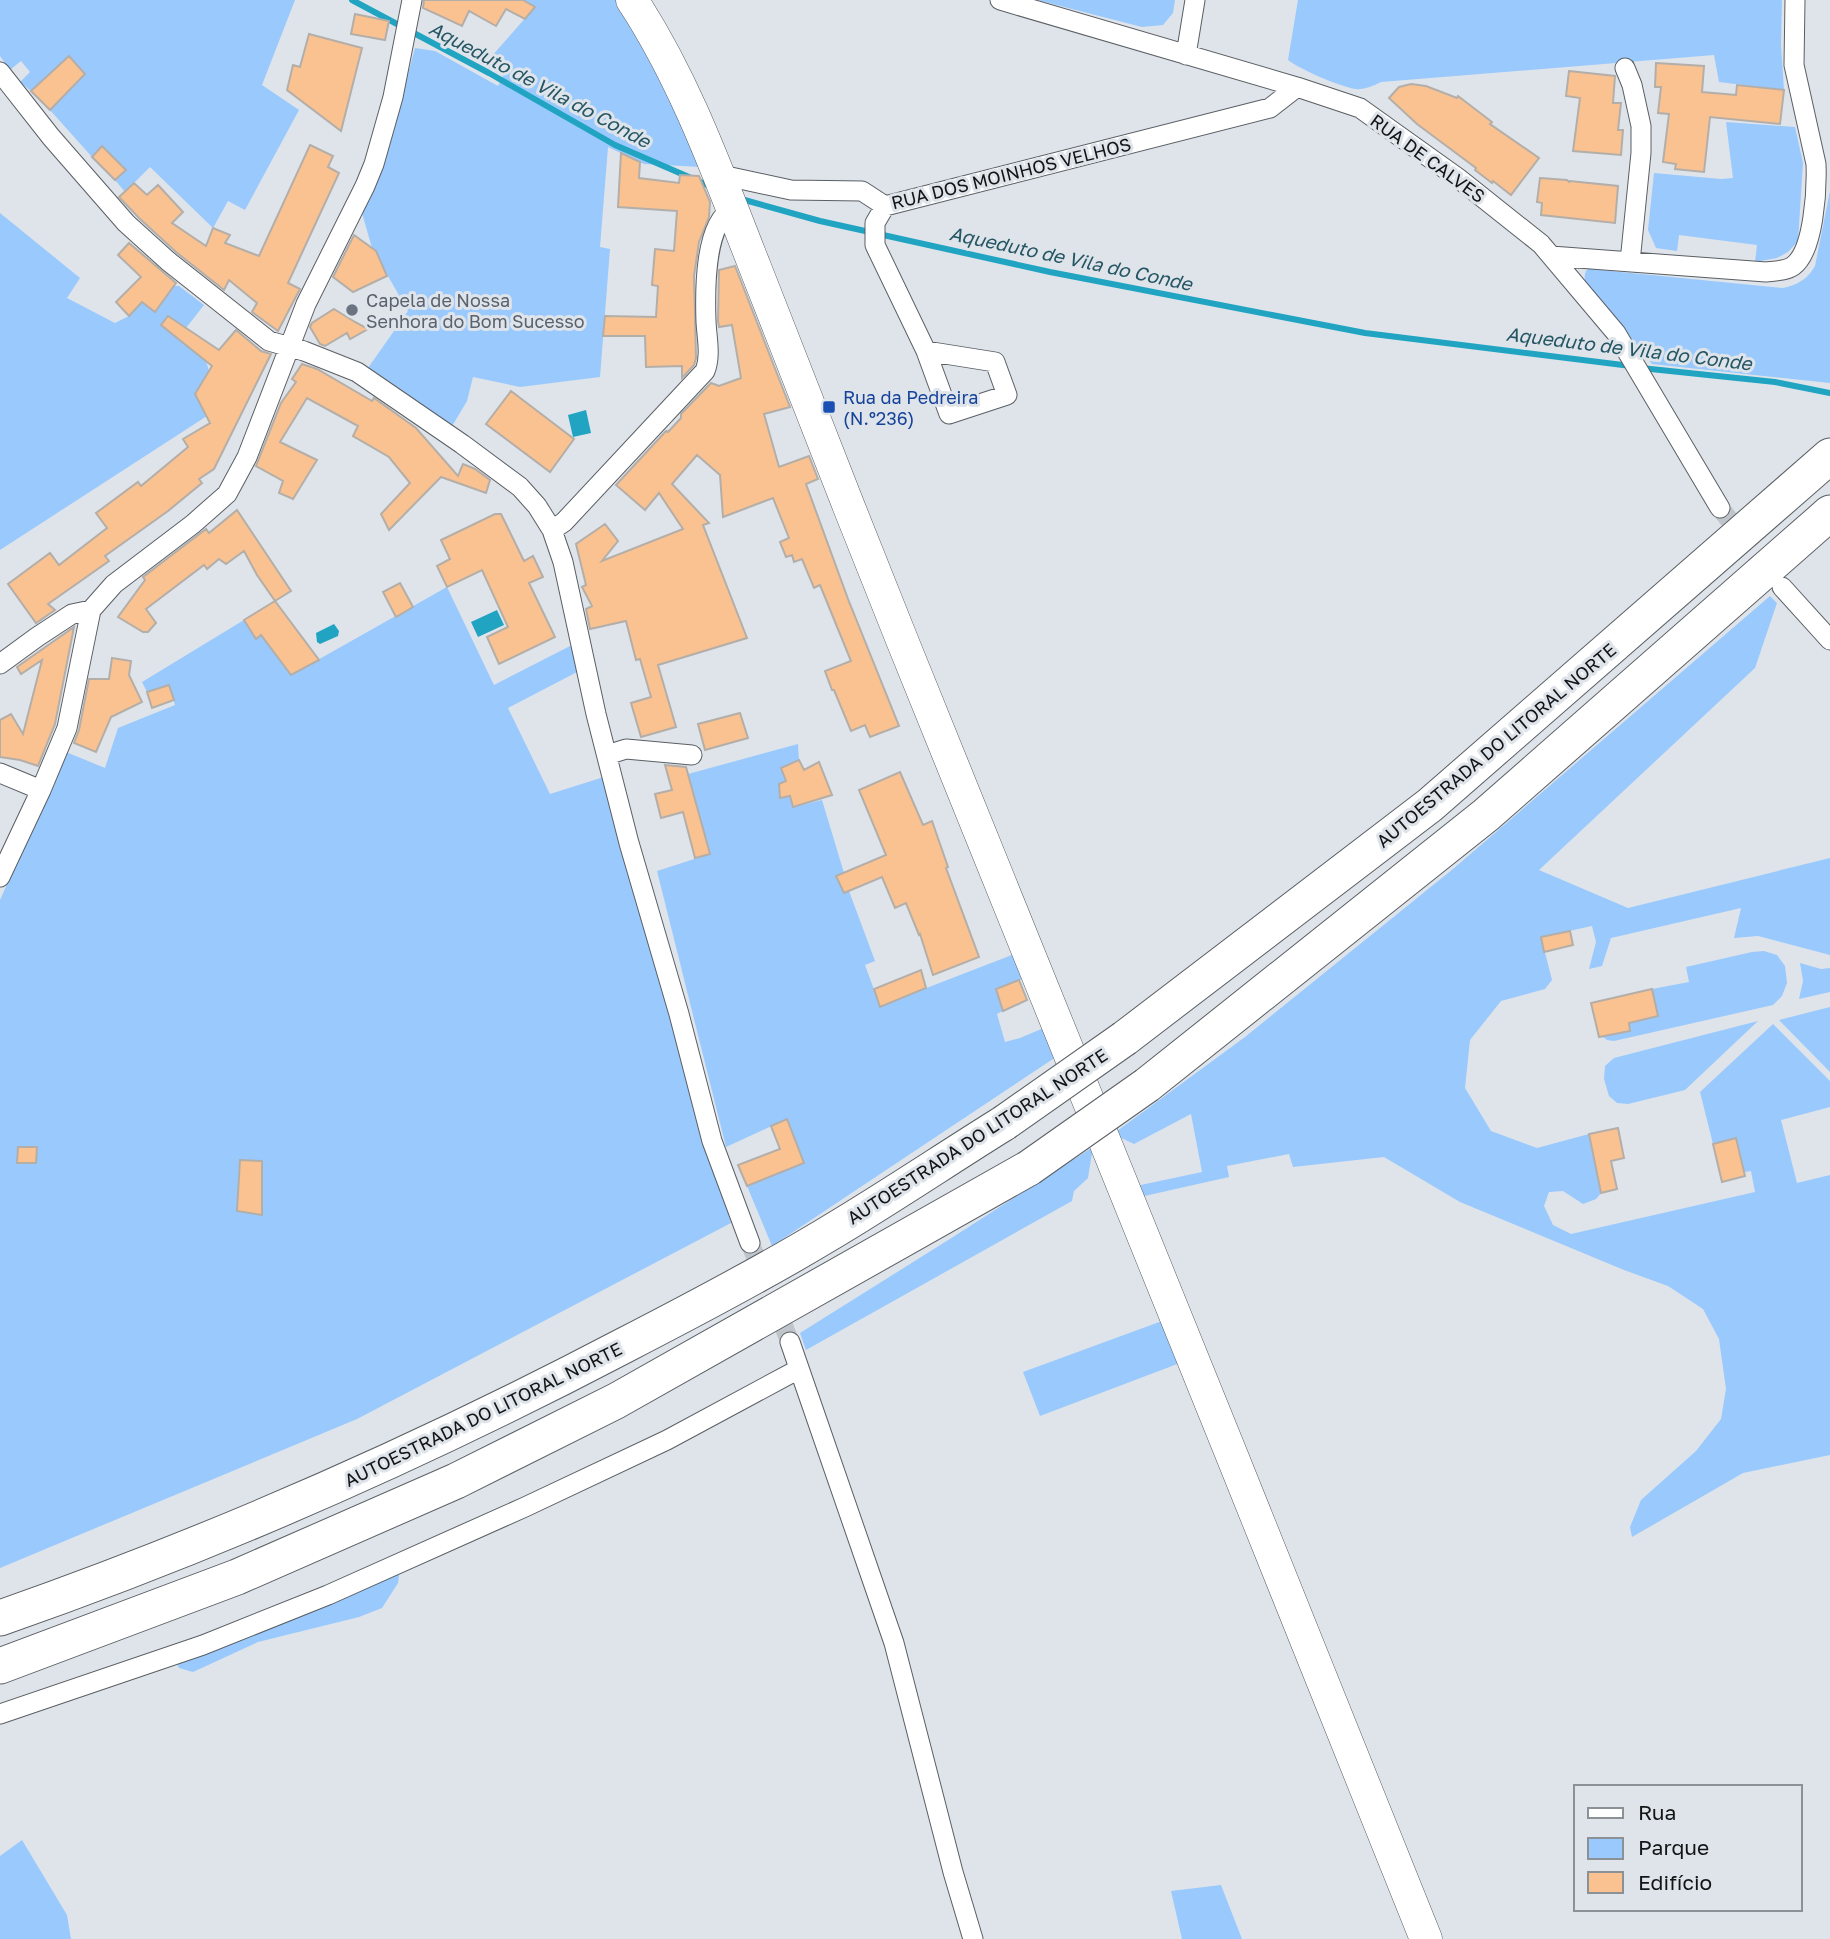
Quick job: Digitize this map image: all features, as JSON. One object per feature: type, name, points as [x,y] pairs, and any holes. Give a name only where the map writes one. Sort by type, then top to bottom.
[{"type":"highway","name":"AUTOESTRADA DO LITORAL NORTE","points":[[0,1618],[213,1539],[383,1465],[553,1383],[822,1238],[1004,1123],[1125,1038],[1430,805],[1830,456]]},
{"type":"highway","points":[[0,1666],[237,1577],[456,1480],[616,1401],[1030,1168],[1147,1085],[1486,815],[1830,513]]},
{"type":"main road","points":[[632,0],[680,83],[718,174],[897,627],[1426,1939]]},
{"type":"street","points":[[0,877],[67,728],[91,610],[114,584],[193,524],[227,494],[247,457],[306,304],[374,164],[393,97],[410,22],[412,0]]},
{"type":"street","name":"RUA DE CALVES","points":[[1000,0],[1360,108],[1458,178],[1541,244],[1616,333],[1720,508]]},
{"type":"street","points":[[1186,55],[1195,0]]},
{"type":"street","points":[[1551,256],[1766,272],[1792,267],[1809,239],[1816,176],[1816,164],[1794,65],[1795,0]]},
{"type":"street","points":[[1625,68],[1632,85],[1641,126],[1641,153],[1630,262]]},
{"type":"street","points":[[0,72],[51,137],[126,223],[168,261],[269,341],[290,346],[357,372],[520,487],[537,506],[552,530],[563,562],[596,714],[712,1141],[750,1243]]},
{"type":"street","name":"RUA DOS MOINHOS VELHOS","points":[[718,174],[791,190],[862,191],[885,206],[1270,108],[1297,87]]},
{"type":"street","points":[[885,206],[875,223],[875,246],[926,351]]},
{"type":"street","points":[[552,530],[570,515],[705,372],[709,360],[706,300],[710,251],[718,222],[732,209]]},
{"type":"street","points":[[1782,587],[1830,640]]},
{"type":"street","points":[[0,664],[72,614],[91,610]]},
{"type":"street","points":[[607,755],[626,749],[692,755]]},
{"type":"street","points":[[0,773],[41,790]]},
{"type":"street","points":[[790,1342],[894,1643],[973,1939]]},
{"type":"street","points":[[0,1714],[203,1645],[328,1595],[513,1513],[643,1451],[799,1369]]},
{"type":"green space","points":[[0,0],[295,0],[262,85],[299,110],[245,210],[228,201],[213,228],[150,167],[125,192],[115,180],[125,170],[102,147],[92,157],[50,110],[85,74],[69,56],[31,91],[20,82],[30,72],[21,61],[10,70],[0,56]]},
{"type":"green space","points":[[523,0],[617,0],[646,47],[701,167],[644,164],[608,147],[600,247],[610,249],[600,377],[520,387],[473,377],[467,401],[451,428],[368,368],[408,311],[372,248],[362,213],[386,156],[415,48],[435,51],[498,86],[503,76],[484,65],[535,7]]},
{"type":"green space","points":[[1037,0],[1175,0],[1173,13],[1163,25],[1142,27]]},
{"type":"green space","points":[[1298,0],[1782,0],[1784,90],[1719,82],[1714,55],[1381,82],[1355,89],[1320,77],[1288,60]]},
{"type":"green space","points":[[1726,122],[1795,127],[1803,163],[1798,241],[1788,252],[1777,258],[1755,262],[1757,245],[1679,235],[1677,251],[1656,248],[1648,230],[1654,173],[1733,178]]},
{"type":"green space","points":[[1830,191],[1830,383],[1652,364],[1585,281],[1588,269],[1600,263],[1600,270],[1783,288],[1793,285],[1802,281],[1815,266]]},
{"type":"green space","points":[[0,213],[80,278],[67,298],[115,323],[129,316],[142,302],[156,312],[174,286],[179,286],[204,305],[186,328],[178,323],[206,361],[209,371],[207,416],[0,550]]},
{"type":"green space","points":[[447,587],[494,685],[572,645],[579,671],[508,708],[550,794],[607,776],[731,1223],[357,1419],[0,1568],[0,900],[66,752],[105,768],[118,728],[175,705],[169,685],[147,692],[142,682],[244,620],[256,638],[261,635],[291,675]],"holes":[[[18,1147],[37,1147],[36,1163],[18,1163]],[[241,1160],[262,1162],[262,1215],[237,1211]]]},
{"type":"green space","points":[[1770,596],[1777,603],[1755,668],[1539,870],[1628,908],[1830,858],[1830,955],[1758,936],[1734,938],[1741,908],[1611,938],[1602,966],[1589,969],[1596,942],[1592,926],[1541,937],[1552,980],[1545,989],[1501,1001],[1470,1040],[1465,1088],[1491,1131],[1537,1148],[1589,1134],[1601,1193],[1596,1199],[1583,1204],[1563,1191],[1549,1192],[1544,1206],[1553,1225],[1571,1234],[1755,1192],[1751,1171],[1744,1172],[1736,1139],[1713,1144],[1700,1092],[1773,1024],[1830,1081],[1830,1107],[1781,1120],[1797,1183],[1830,1175],[1830,1455],[1743,1473],[1632,1537],[1630,1527],[1641,1500],[1696,1451],[1721,1419],[1726,1389],[1719,1339],[1703,1309],[1668,1286],[1460,1202],[1384,1157],[1293,1167],[1289,1154],[1227,1166],[1229,1177],[1140,1197],[1136,1186],[1202,1172],[1191,1114],[1134,1144],[1113,1134],[1245,1037],[1453,869]]},
{"type":"green space","points":[[798,744],[799,761],[781,768],[786,781],[779,784],[780,798],[790,796],[794,807],[822,800],[844,873],[837,876],[844,893],[849,891],[875,961],[865,965],[880,1006],[1017,953],[1025,978],[996,990],[1003,1011],[997,1014],[1005,1042],[1046,1027],[1056,1057],[772,1246],[747,1186],[804,1163],[787,1119],[726,1147],[657,871],[710,854],[688,774]]},
{"type":"green space","points":[[1764,951],[1777,955],[1785,966],[1787,983],[1782,996],[1773,1005],[1614,1041],[1603,1037],[1630,1031],[1629,1023],[1657,1016],[1652,989],[1689,982],[1686,967]]},
{"type":"green space","points":[[1800,963],[1821,969],[1830,968],[1830,992],[1799,999],[1803,981]]},
{"type":"green space","points":[[1830,1007],[1830,1072],[1779,1020]]},
{"type":"green space","points":[[1758,1021],[1685,1090],[1628,1104],[1617,1103],[1609,1096],[1604,1079],[1605,1066],[1614,1058]]},
{"type":"green space","points":[[1093,1147],[1088,1178],[1074,1191],[1072,1201],[806,1350],[800,1333]]},
{"type":"green space","points":[[1162,1321],[1180,1363],[1040,1416],[1023,1372]]},
{"type":"green space","points":[[400,1568],[398,1583],[382,1608],[359,1617],[258,1642],[193,1672],[179,1668],[175,1660]]},
{"type":"green space","points":[[22,1840],[67,1915],[71,1939],[0,1939],[0,1856]]},
{"type":"green space","points":[[1221,1885],[1242,1939],[1182,1939],[1171,1891]]},
{"type":"shaded area","points":[[586,410],[591,433],[573,437],[568,415]]},
{"type":"shaded area","points":[[497,610],[504,625],[478,637],[471,622]]},
{"type":"shaded area","points":[[334,624],[339,631],[338,636],[320,644],[317,642],[316,633]]},
{"type":"building","points":[[424,0],[523,0],[535,7],[525,19],[506,9],[496,26],[469,11],[462,26],[423,8]]},
{"type":"building","points":[[355,14],[389,21],[385,40],[351,34]]},
{"type":"building","points":[[309,34],[362,48],[341,131],[287,90],[293,65],[300,67]]},
{"type":"building","points":[[69,56],[85,74],[50,110],[31,91]]},
{"type":"building","points":[[1656,63],[1704,66],[1702,92],[1736,95],[1737,85],[1784,90],[1780,124],[1710,117],[1704,172],[1675,169],[1676,164],[1663,162],[1669,114],[1658,113],[1661,87],[1655,87]]},
{"type":"building","points":[[1569,71],[1615,76],[1613,103],[1621,103],[1618,130],[1623,130],[1621,155],[1573,151],[1580,98],[1566,96]]},
{"type":"building","points":[[1411,84],[1426,86],[1457,98],[1458,96],[1492,122],[1490,124],[1539,158],[1511,195],[1417,124],[1389,98],[1399,87]]},
{"type":"building","points":[[310,145],[333,156],[328,167],[339,173],[288,283],[300,289],[278,331],[252,312],[257,303],[229,280],[224,290],[176,252],[119,197],[134,183],[147,195],[158,185],[183,212],[172,223],[206,246],[213,228],[230,235],[225,243],[259,256]]},
{"type":"building","points":[[102,146],[126,170],[115,180],[92,157]]},
{"type":"building","points":[[621,153],[640,162],[639,178],[679,183],[680,175],[699,176],[710,202],[709,217],[699,242],[694,276],[696,358],[694,365],[682,378],[682,366],[646,367],[645,336],[603,336],[605,316],[656,317],[658,286],[652,285],[655,249],[674,251],[677,211],[618,207]]},
{"type":"building","points":[[1540,178],[1618,186],[1615,223],[1541,215],[1542,203],[1537,202]]},
{"type":"building","points":[[354,235],[376,251],[387,276],[353,292],[333,277]]},
{"type":"building","points":[[129,243],[176,283],[155,312],[142,302],[129,316],[116,302],[141,277],[118,255]]},
{"type":"building","points":[[735,266],[790,407],[764,414],[779,467],[809,456],[818,479],[806,484],[899,726],[870,737],[865,725],[851,731],[832,690],[825,671],[851,661],[820,585],[814,588],[802,559],[794,562],[792,555],[786,557],[780,542],[789,538],[773,498],[723,517],[720,475],[697,455],[672,484],[709,523],[703,525],[747,638],[658,665],[676,727],[641,737],[631,703],[651,697],[640,659],[636,660],[626,621],[590,629],[586,609],[592,606],[582,587],[586,585],[576,544],[605,524],[618,541],[602,561],[683,529],[659,493],[645,510],[616,485],[711,383],[719,386],[741,378],[732,325],[719,327],[718,321],[719,270]]},
{"type":"building","name":"Capela de Nossa Senhora do Bom Sucesso","points":[[334,309],[368,329],[350,339],[347,333],[325,346],[320,344],[310,327]]},
{"type":"building","points":[[168,316],[219,350],[236,330],[261,351],[271,354],[214,469],[199,479],[202,483],[105,556],[109,561],[48,604],[55,610],[36,623],[8,584],[50,553],[59,565],[107,528],[96,513],[138,482],[141,486],[188,447],[183,439],[210,423],[195,394],[212,366],[161,325]]},
{"type":"building","points":[[302,364],[317,369],[372,401],[374,398],[416,428],[458,476],[463,464],[490,480],[486,493],[441,477],[389,530],[381,514],[410,483],[389,457],[353,436],[358,426],[307,398],[280,442],[317,460],[293,499],[279,493],[283,481],[256,466],[281,403],[296,382],[292,379]]},
{"type":"building","points":[[511,391],[574,439],[550,472],[486,424]]},
{"type":"building","points":[[237,510],[291,591],[275,601],[244,551],[226,564],[219,559],[207,569],[204,565],[146,609],[156,623],[148,632],[143,632],[118,617],[145,580],[143,577],[206,529],[209,533]]},
{"type":"building","points":[[495,514],[501,514],[524,561],[533,556],[543,577],[529,583],[555,637],[499,664],[487,637],[508,627],[482,570],[447,587],[437,566],[450,559],[441,540]]},
{"type":"building","points":[[400,583],[413,607],[396,617],[383,592]]},
{"type":"building","points":[[275,601],[319,660],[291,675],[261,635],[256,639],[244,620]]},
{"type":"building","points":[[74,627],[55,724],[38,766],[0,757],[0,720],[11,714],[23,734],[42,660],[21,674],[17,667]]},
{"type":"building","points":[[112,658],[131,661],[129,675],[142,702],[111,717],[96,752],[74,743],[89,679],[109,679]]},
{"type":"building","points":[[169,685],[174,700],[152,708],[147,692]]},
{"type":"building","points":[[740,713],[748,738],[705,750],[698,724]]},
{"type":"building","points":[[799,760],[804,770],[819,762],[832,795],[793,807],[790,796],[780,798],[779,784],[786,781],[781,768]]},
{"type":"building","points":[[665,765],[686,767],[710,854],[695,858],[683,812],[661,818],[655,794],[672,790]]},
{"type":"building","points":[[900,772],[923,825],[932,821],[948,867],[946,868],[979,957],[933,975],[920,934],[906,903],[895,908],[882,877],[844,893],[836,876],[886,855],[859,790]]},
{"type":"building","points":[[1570,931],[1573,945],[1544,952],[1541,937]]},
{"type":"building","points":[[921,970],[926,988],[880,1007],[874,989]]},
{"type":"building","points":[[1019,980],[1027,1000],[1003,1011],[996,989]]},
{"type":"building","points":[[1652,989],[1658,1016],[1629,1023],[1630,1031],[1599,1037],[1591,1003]]},
{"type":"building","points":[[787,1119],[804,1163],[747,1186],[738,1165],[780,1149],[771,1126]]},
{"type":"building","points":[[1618,1128],[1624,1158],[1611,1161],[1617,1189],[1601,1193],[1589,1134]]},
{"type":"building","points":[[1736,1138],[1745,1176],[1722,1182],[1713,1144]]},
{"type":"building","points":[[18,1147],[37,1147],[36,1163],[17,1163]]},
{"type":"building","points":[[240,1160],[262,1161],[262,1215],[237,1211]]},
{"type":"waterway","name":"Aqueduto de Vila do Conde","points":[[352,0],[489,73],[615,145],[712,187]]},
{"type":"waterway","name":"Aqueduto de Vila do Conde","points":[[741,199],[820,221],[1050,272],[1365,333],[1631,366]]},
{"type":"waterway","name":"Aqueduto de Vila do Conde","points":[[1641,368],[1775,382],[1830,393]]},
{"type":"tunnel","points":[[1720,508],[1771,573]]},
{"type":"tunnel","points":[[750,1243],[790,1342]]},
{"type":"place","name":"Capela de Nossa Senhora do Bom Sucesso","points":[[352,310]]},
{"type":"place","name":"Rua da Pedreira (N.º236)","points":[[829,407]]}]
